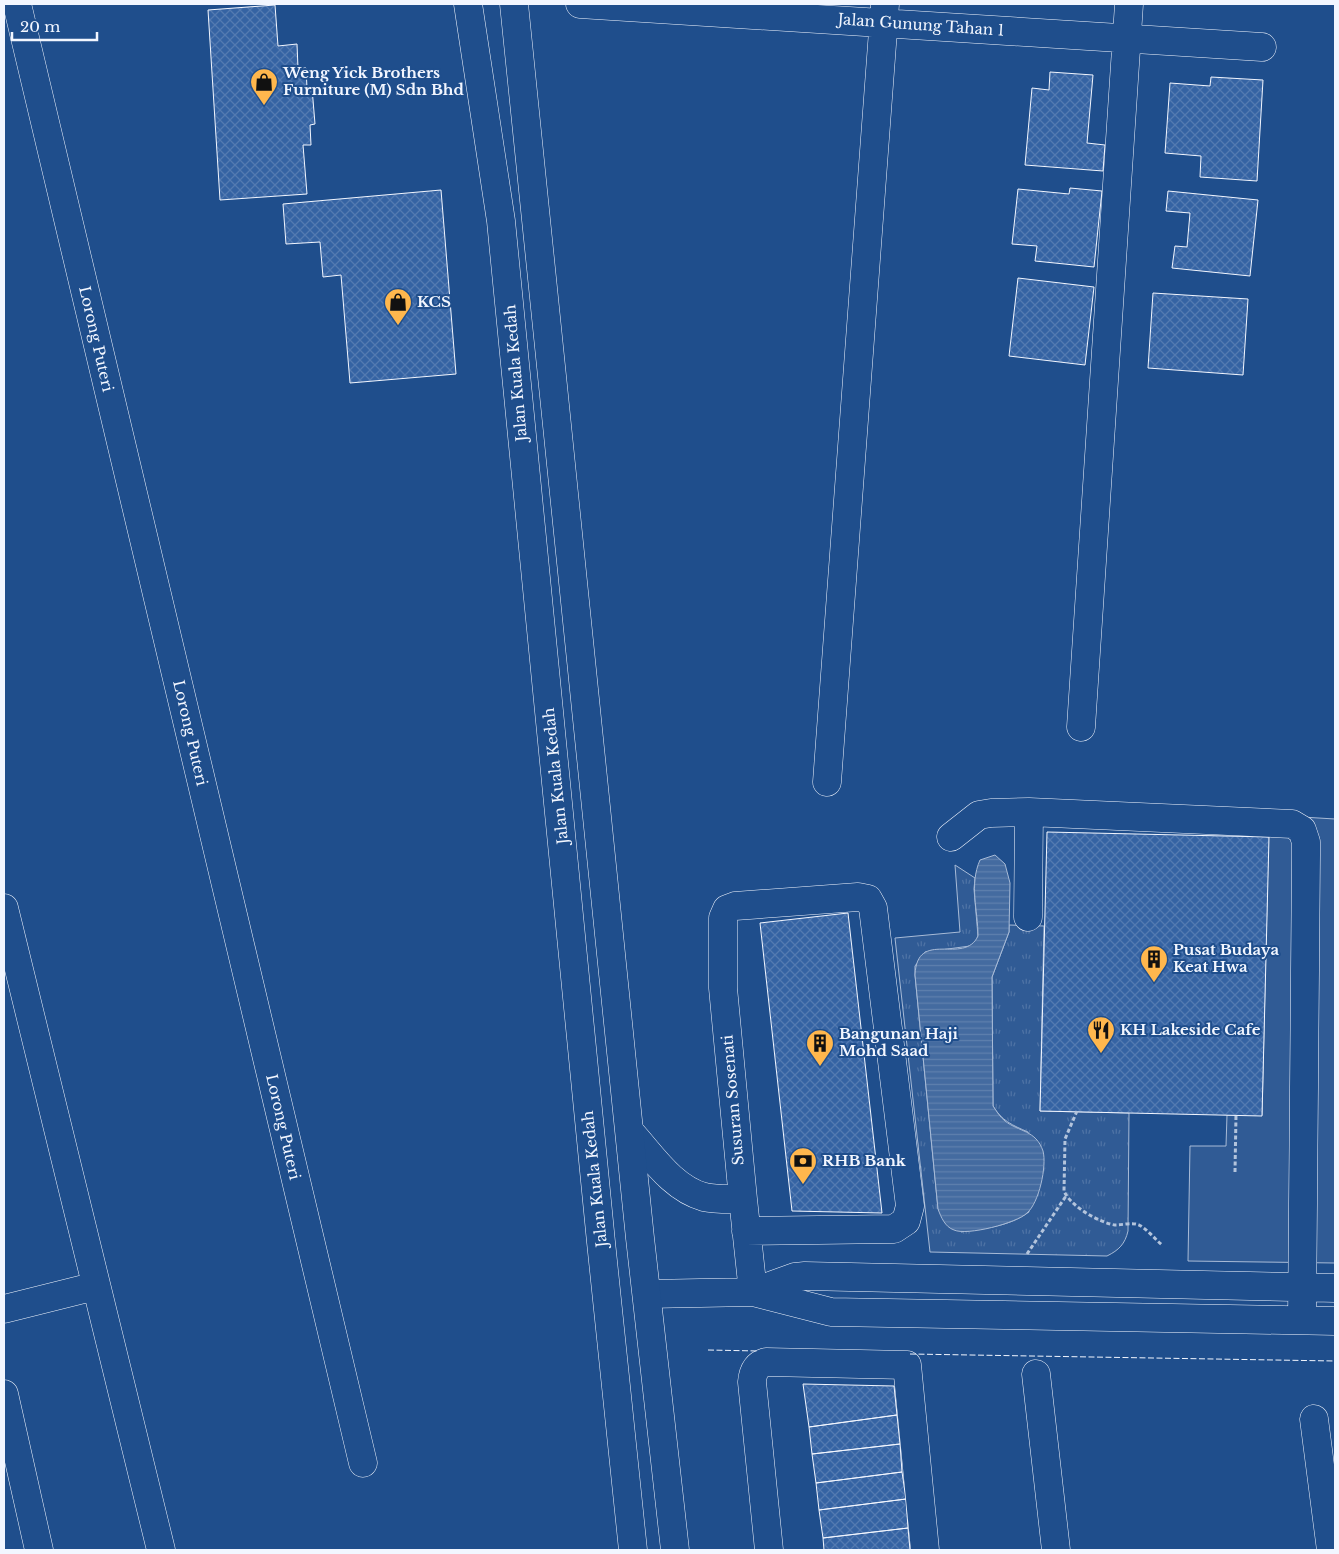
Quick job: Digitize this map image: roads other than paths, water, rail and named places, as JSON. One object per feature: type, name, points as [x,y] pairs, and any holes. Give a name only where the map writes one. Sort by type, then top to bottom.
[{"type":"street","name":"Lorong Puteri","points":[[17,4],[363,1463]]},
{"type":"street","points":[[514,4],[675,1550]]},
{"type":"street","name":"Jalan Gunung Tahan 1","points":[[580,4],[884,13],[1126,39],[1262,47]]},
{"type":"street","points":[[1081,728],[1129,4]]},
{"type":"street","name":"Jalan Kuala Kedah","points":[[467,9],[501,221],[601,1242],[634,1550]]},
{"type":"street","points":[[827,782],[884,13]]},
{"type":"street","points":[[1028,917],[1029,812]]},
{"type":"street","points":[[951,837],[979,815],[1029,812],[1292,824],[1302,830],[1306,842],[1302,1320]]},
{"type":"street","name":"Susuran Sosenati","points":[[746,1231],[894,1229],[906,1221],[910,1206],[873,908],[868,900],[858,897],[735,906],[727,909],[723,918],[723,988],[746,1231],[753,1292]]},
{"type":"street","points":[[4,908],[12,979],[96,1286],[161,1550]]},
{"type":"street","points":[[631,1133],[676,1183],[703,1196],[718,1199],[743,1199]]},
{"type":"street","points":[[753,1292],[795,1277],[805,1276],[1335,1288]]},
{"type":"street","points":[[4,1309],[96,1286]]},
{"type":"street","points":[[647,1294],[753,1292],[831,1312],[1335,1321]]},
{"type":"street","points":[[769,1550],[752,1382],[756,1368],[766,1362],[907,1365],[925,1550]]},
{"type":"street","points":[[1036,1374],[1056,1550]]},
{"type":"street","points":[[4,1394],[38,1550]]},
{"type":"street","points":[[1314,1419],[1331,1550]]},
{"type":"place","name":"Weng Yick Brothers Furniture (M) Sdn Bhd","points":[[264,106]]},
{"type":"place","name":"KCS","points":[[398,326]]},
{"type":"place","name":"Pusat Budaya Keat Hwa","points":[[1154,983]]},
{"type":"place","name":"KH Lakeside Cafe","points":[[1101,1054]]},
{"type":"place","name":"Bangunan Haji Mohd Saad","points":[[820,1067]]},
{"type":"place","name":"RHB Bank","points":[[803,1185]]}]
